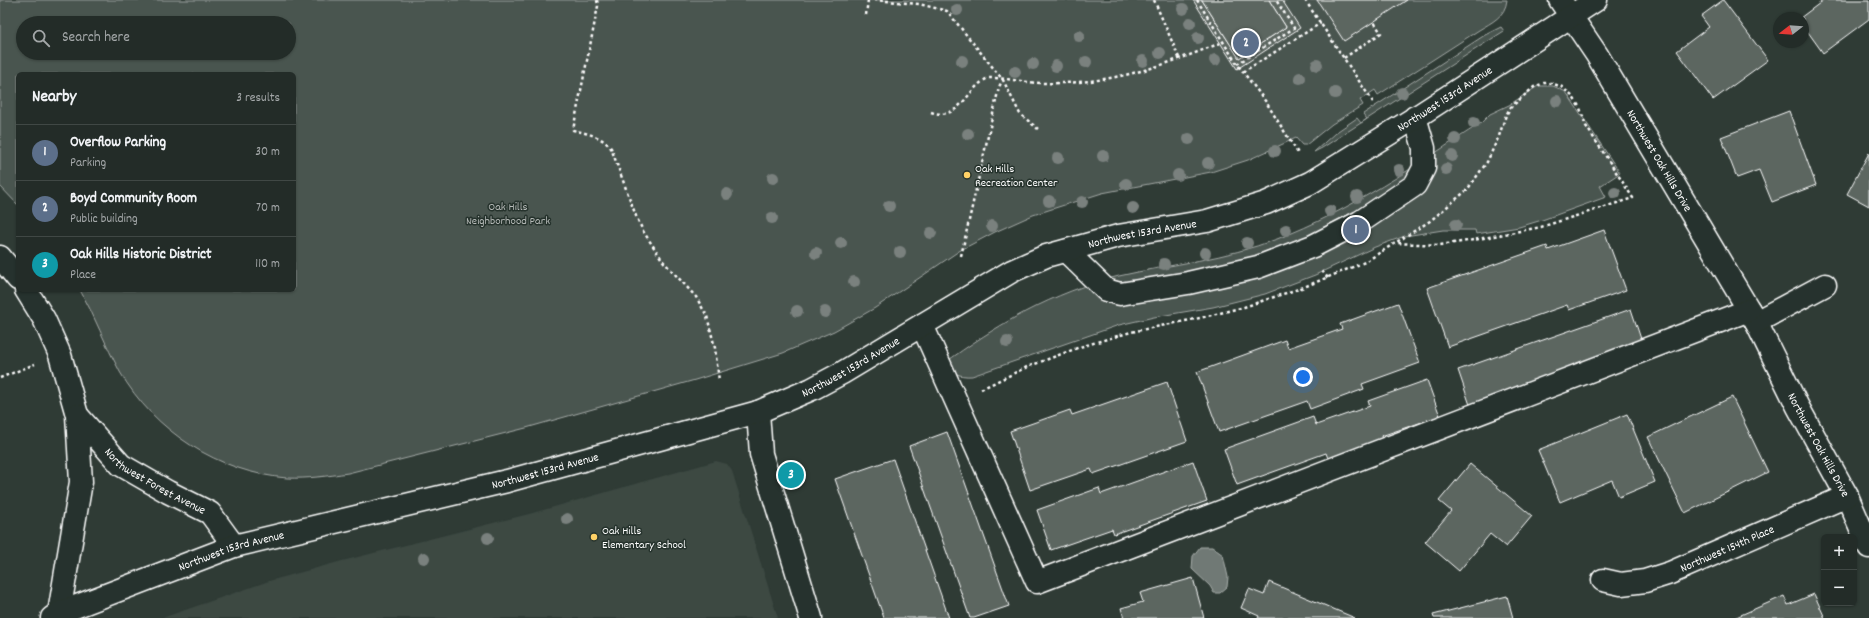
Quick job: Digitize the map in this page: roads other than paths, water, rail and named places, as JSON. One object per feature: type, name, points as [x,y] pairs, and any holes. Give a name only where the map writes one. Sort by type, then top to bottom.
[{"type":"street","name":"Northwest 153rd Avenue","points":[[55,615],[234,546],[507,481],[758,412],[830,379],[1012,271],[1046,256],[1118,236],[1207,221],[1266,203],[1310,183],[1415,117],[1565,8],[1596,0]]},
{"type":"street","name":"Northwest Oak Hills Drive","points":[[1565,8],[1597,55],[1753,316],[1798,407],[1847,496],[1869,547]]},
{"type":"street","points":[[1066,251],[1106,290],[1120,294],[1188,283],[1258,267],[1313,246],[1360,222],[1415,185],[1424,168],[1424,148],[1415,117]]},
{"type":"street","points":[[0,257],[16,277]]},
{"type":"street","points":[[922,325],[1037,582],[1753,316],[1825,285]]},
{"type":"street","name":"Northwest Forest Avenue","points":[[27,292],[44,319],[60,355],[77,415],[81,482],[55,615]]},
{"type":"street","points":[[758,412],[760,454],[811,618]]},
{"type":"street","name":"Northwest Forest Avenue","points":[[77,415],[121,465],[168,492],[210,513],[234,546]]},
{"type":"street","name":"Northwest 154th Place","points":[[1602,580],[1621,584],[1645,581],[1670,573],[1847,496]]},
{"type":"place","name":"Boyd Community Room","points":[[1246,43]]},
{"type":"place","name":"Oak Hills Recreation Center","points":[[967,175]]},
{"type":"place","name":"Overflow Parking","points":[[1356,230]]},
{"type":"place","name":"Oak Hills Historic District","points":[[791,475]]},
{"type":"place","name":"Oak Hills Elementary School","points":[[594,537]]},
{"type":"park label","name":"Oak Hills Neighborhood Park","points":[[508,213]]}]
